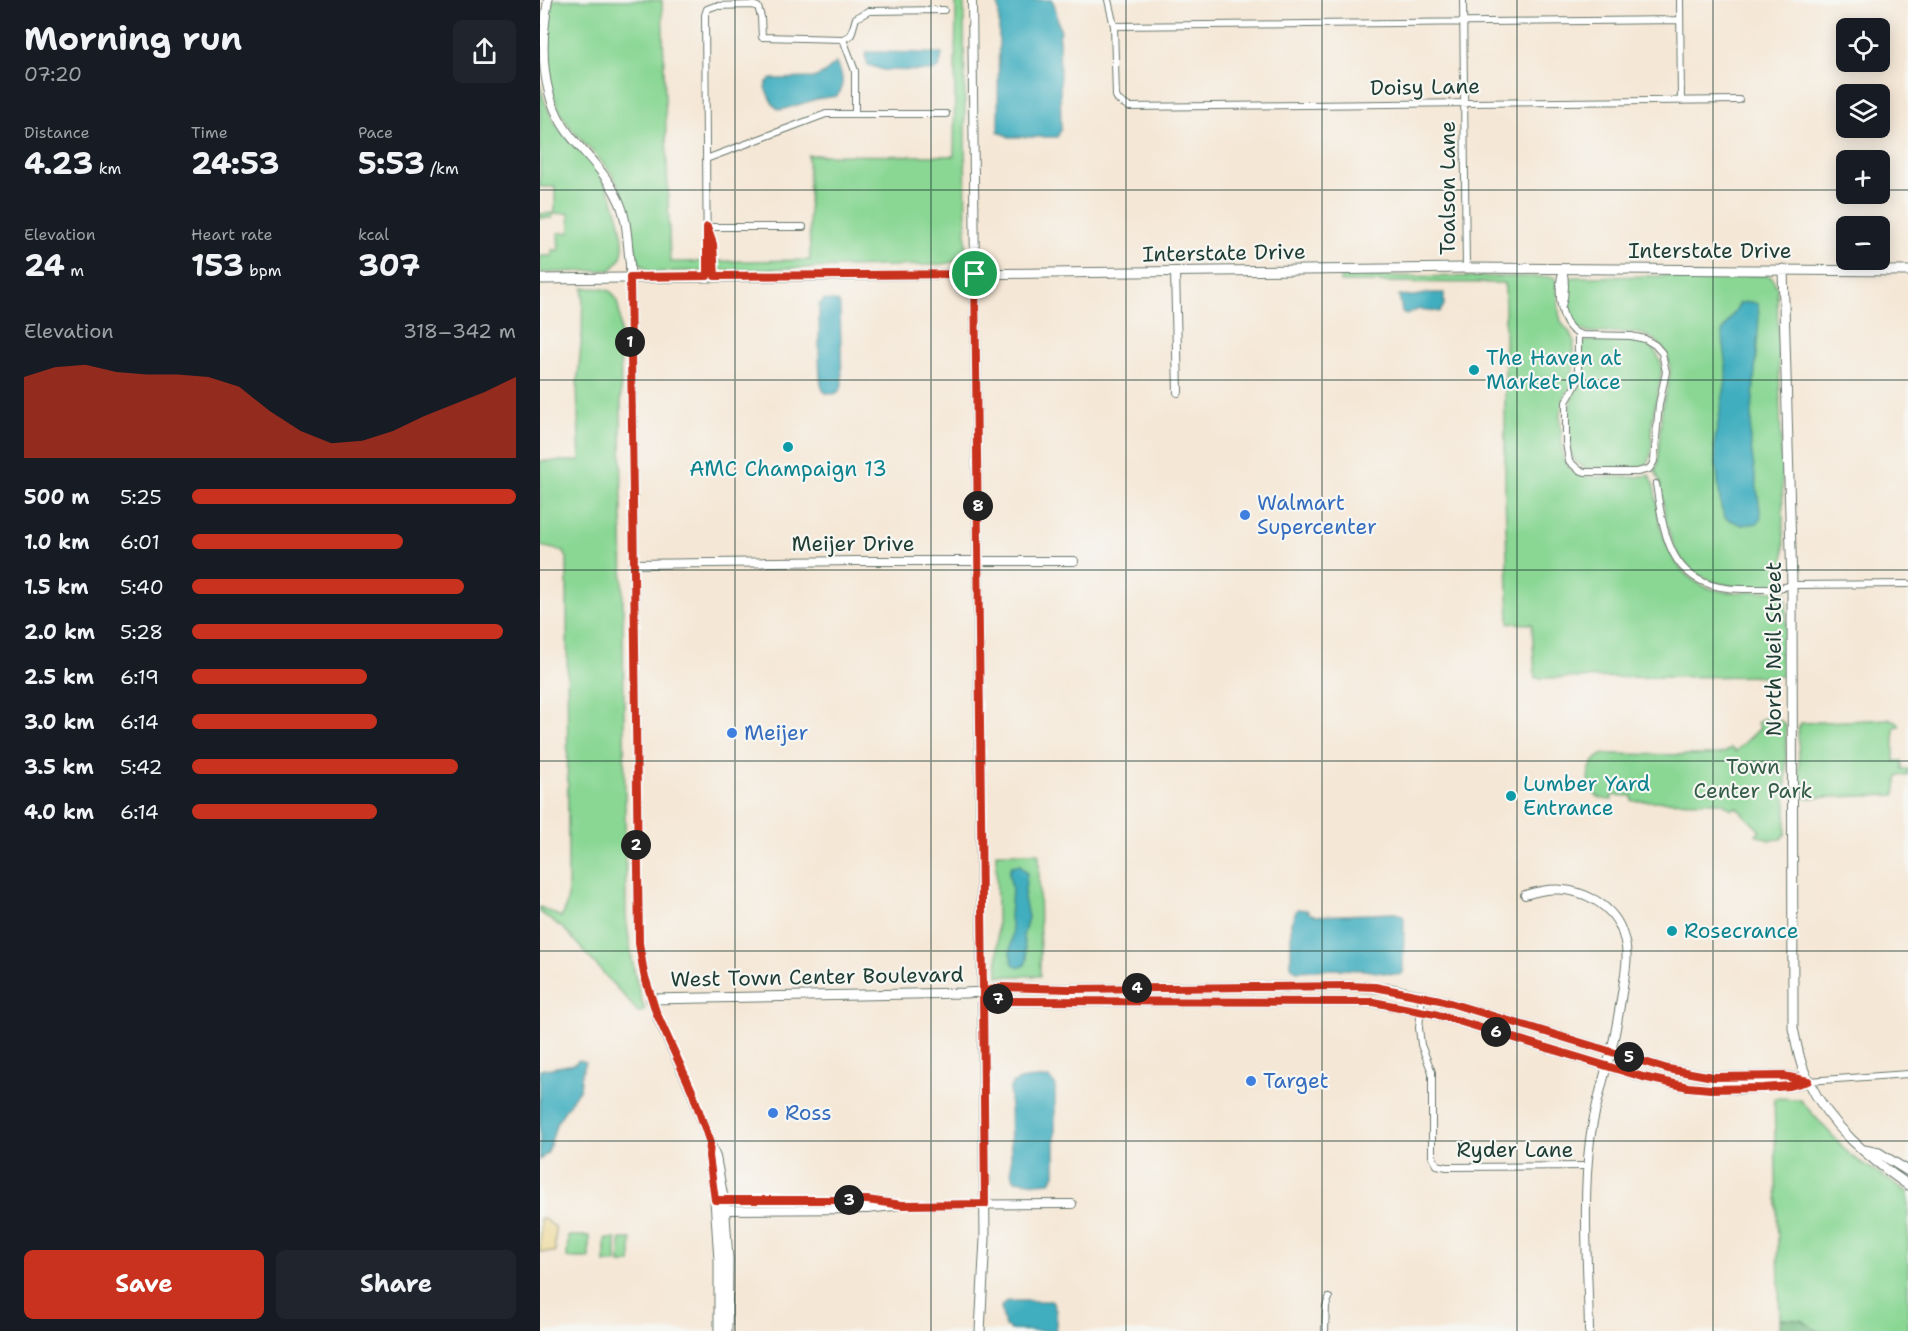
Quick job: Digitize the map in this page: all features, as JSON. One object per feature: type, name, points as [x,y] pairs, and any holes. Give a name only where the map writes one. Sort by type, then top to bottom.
[{"type":"main road","name":"Interstate Drive","points":[[540,279],[1466,268],[1908,271]]},
{"type":"main road","name":"North Neil Street","points":[[1783,269],[1792,585],[1792,1022],[1797,1049],[1808,1081],[1828,1113],[1875,1162],[1908,1185]]},
{"type":"main road","points":[[975,274],[985,1204],[980,1331]]},
{"type":"main road","name":"West Town Center Boulevard","points":[[651,999],[983,992],[1001,987],[1097,989],[1349,986],[1392,989],[1422,995],[1668,1069],[1697,1075],[1784,1076],[1808,1081]]},
{"type":"main road","name":"West Town Center Boulevard","points":[[983,992],[1001,1001],[1348,1000],[1389,1004],[1422,1011],[1666,1083],[1710,1089],[1790,1086],[1808,1081]]},
{"type":"main road","name":"North Neil Street","points":[[1864,1150],[1879,1153],[1908,1171]]},
{"type":"main road","points":[[719,1331],[720,1205]]},
{"type":"main road","points":[[720,1205],[728,1260],[727,1331]]},
{"type":"street","points":[[548,0],[540,37],[540,57],[545,91],[559,122],[601,170],[619,199],[627,228],[630,277],[637,922],[642,962],[651,999],[692,1091],[710,1143],[709,1156],[720,1205]]},
{"type":"street","points":[[972,0],[975,274]]},
{"type":"street","points":[[1108,0],[1114,26],[1680,20]]},
{"type":"street","name":"Toalson Lane","points":[[1463,0],[1466,268]]},
{"type":"street","points":[[1680,0],[1681,101]]},
{"type":"street","points":[[711,276],[707,227],[705,15],[707,9],[715,6],[753,5],[758,7],[762,37],[843,39],[851,35],[856,18],[869,11],[944,10]]},
{"type":"street","name":"Doisy Lane","points":[[1114,26],[1116,96],[1123,104],[1136,107],[1739,100]]},
{"type":"street","points":[[843,39],[855,71],[855,114]]},
{"type":"street","points":[[706,159],[820,116],[946,114]]},
{"type":"street","points":[[707,227],[802,227]]},
{"type":"street","points":[[1563,269],[1565,296],[1562,307],[1567,323],[1578,334],[1640,337],[1655,345],[1662,353],[1666,372],[1656,430],[1654,461],[1649,469],[1638,472],[1585,472],[1569,461],[1565,407],[1578,377],[1578,334]]},
{"type":"street","points":[[1175,271],[1178,392]]},
{"type":"street","points":[[1656,484],[1667,543],[1688,574],[1711,585],[1725,589],[1779,588],[1792,585],[1908,584]]},
{"type":"street","name":"Meijer Drive","points":[[633,564],[1074,561]]},
{"type":"street","points":[[1525,895],[1544,890],[1562,889],[1581,893],[1600,903],[1609,911],[1620,927],[1626,946],[1611,1051],[1593,1124],[1588,1166],[1589,1331]]},
{"type":"street","name":"Ryder Lane","points":[[1422,995],[1419,1028],[1421,1045],[1432,1072],[1432,1156],[1437,1165],[1447,1167],[1588,1166]]},
{"type":"street","name":"West Town Center Boulevard","points":[[1808,1081],[1908,1074]]},
{"type":"street","points":[[720,1205],[784,1200],[867,1200],[902,1205]]},
{"type":"street","points":[[784,1200],[784,1210]]},
{"type":"street","points":[[720,1205],[784,1210],[867,1209],[902,1205],[1072,1204]]},
{"type":"street","points":[[1325,1331],[1326,1305],[1329,1298]]},
{"type":"green space","points":[[553,0],[662,0],[670,262],[810,260],[808,155],[954,156],[956,0],[964,0],[966,249],[963,254],[950,263],[934,265],[651,272],[638,259],[629,214],[620,188],[603,164],[570,127],[555,99],[550,83],[546,49],[549,15]]},
{"type":"green space","points":[[540,83],[555,122],[597,171],[615,205],[623,250],[618,262],[610,270],[540,273],[540,256],[552,256],[552,250],[559,250],[558,233],[570,232],[569,213],[553,214],[552,218],[540,218],[540,214],[555,213],[555,187],[540,187]]},
{"type":"green space","points":[[1766,275],[1772,277],[1777,288],[1785,584],[1765,587],[1737,586],[1708,580],[1697,574],[1679,555],[1667,525],[1660,483],[1655,471],[1658,463],[1662,408],[1670,376],[1668,358],[1658,343],[1645,335],[1598,333],[1574,326],[1567,313],[1567,288],[1573,277]]},
{"type":"green space","points":[[1340,277],[1554,277],[1561,321],[1574,341],[1573,381],[1563,400],[1560,414],[1563,459],[1571,470],[1586,477],[1649,475],[1654,485],[1659,519],[1667,546],[1681,569],[1701,585],[1729,592],[1784,591],[1786,593],[1787,676],[1535,678],[1532,624],[1509,623],[1505,493],[1505,283],[1340,282]]},
{"type":"green space","points":[[583,288],[600,288],[614,295],[620,317],[626,916],[635,975],[645,1010],[639,1013],[565,930],[540,912],[540,907],[561,917],[568,897],[567,558],[563,551],[540,546],[540,461],[580,461],[577,387]]},
{"type":"green space","points":[[1591,340],[1634,340],[1651,348],[1659,358],[1662,369],[1652,423],[1652,447],[1650,459],[1644,467],[1587,469],[1573,459],[1570,448],[1569,413],[1572,398],[1581,382],[1582,343]]},
{"type":"green space","name":"Town Center Park","points":[[1767,718],[1780,720],[1786,726],[1786,833],[1781,839],[1769,840],[1756,835],[1760,831],[1736,807],[1731,809],[1723,803],[1634,801],[1632,796],[1612,795],[1612,800],[1603,799],[1596,795],[1588,782],[1591,766],[1604,754],[1710,755],[1724,753],[1731,748],[1735,752],[1760,728],[1757,723]]},
{"type":"green space","points":[[1890,719],[1898,722],[1900,726],[1894,727],[1894,761],[1902,761],[1902,769],[1908,769],[1908,776],[1898,775],[1895,795],[1800,798],[1798,729],[1801,723]]},
{"type":"green space","points":[[996,853],[1039,853],[1040,976],[998,976]]},
{"type":"green space","points":[[1774,1098],[1799,1099],[1851,1156],[1908,1192],[1908,1331],[1817,1331],[1802,1320],[1780,1319]]},
{"type":"green space","points":[[568,1236],[589,1236],[589,1258],[567,1258]]},
{"type":"green space","points":[[605,1239],[616,1239],[616,1263],[605,1263]]},
{"type":"green space","points":[[620,1239],[631,1239],[631,1263],[620,1263]]},
{"type":"green space","points":[[1780,1319],[1802,1320],[1817,1331],[1780,1331]]},
{"type":"sand","points":[[540,1218],[555,1227],[555,1252],[540,1252]]},
{"type":"water","points":[[997,0],[1052,0],[1054,4],[1061,31],[1059,37],[1061,130],[1057,137],[1009,137],[998,131],[999,12]]},
{"type":"water","points":[[867,52],[942,54],[939,68],[932,71],[883,70],[868,65],[865,55]]},
{"type":"water","points":[[836,63],[842,79],[837,96],[817,99],[781,110],[773,104],[765,88],[771,79],[813,78],[823,74]]},
{"type":"water","points":[[1444,293],[1444,305],[1440,312],[1420,309],[1406,314],[1402,312],[1399,295],[1415,296]]},
{"type":"water","points":[[824,300],[836,301],[840,308],[842,386],[834,394],[827,393],[821,385],[819,305]]},
{"type":"water","points":[[1740,303],[1758,304],[1759,318],[1750,439],[1761,517],[1758,523],[1742,525],[1725,518],[1721,508],[1714,445],[1726,380],[1722,332]]},
{"type":"water","points":[[1020,865],[1027,873],[1024,898],[1028,917],[1023,937],[1027,959],[1025,965],[1019,968],[1013,964],[1010,953],[1012,889],[1009,873],[1011,866]]},
{"type":"water","points":[[1297,909],[1307,910],[1316,916],[1395,913],[1402,915],[1404,919],[1403,973],[1399,975],[1364,970],[1333,969],[1297,971],[1291,966],[1291,923]]},
{"type":"water","points":[[579,1060],[586,1062],[580,1088],[557,1122],[548,1152],[540,1160],[540,1070],[574,1064]]},
{"type":"water","points":[[1049,1078],[1055,1085],[1055,1175],[1050,1182],[1015,1180],[1011,1172],[1010,1087],[1017,1081]]},
{"type":"water","points":[[1052,1301],[1056,1311],[1056,1331],[1012,1330],[1005,1327],[1001,1307],[1005,1302]]},
{"type":"place","name":"The Haven at Market Place","points":[[1474,370]]},
{"type":"place","name":"AMC Champaign 13","points":[[788,447]]},
{"type":"place","name":"Walmart Supercenter","points":[[1245,515]]},
{"type":"place","name":"Meijer","points":[[732,733]]},
{"type":"place","name":"Lumber Yard Entrance","points":[[1511,796]]},
{"type":"place","name":"Rosecrance","points":[[1672,931]]},
{"type":"place","name":"Target","points":[[1251,1081]]},
{"type":"place","name":"Ross","points":[[773,1113]]},
{"type":"route","points":[[975,274],[715,276],[713,244],[707,227],[707,276],[630,277],[637,922],[644,974],[656,1012],[692,1091],[710,1143],[709,1156],[715,1200],[867,1200],[902,1205],[985,1204],[983,992],[1001,987],[1069,989],[1375,987],[1440,1000],[1668,1069],[1713,1077],[1784,1076],[1808,1081],[1790,1086],[1763,1088],[1688,1087],[1643,1077],[1414,1008],[1373,1002],[1348,1000],[1001,1001],[983,992],[975,274]]}]
